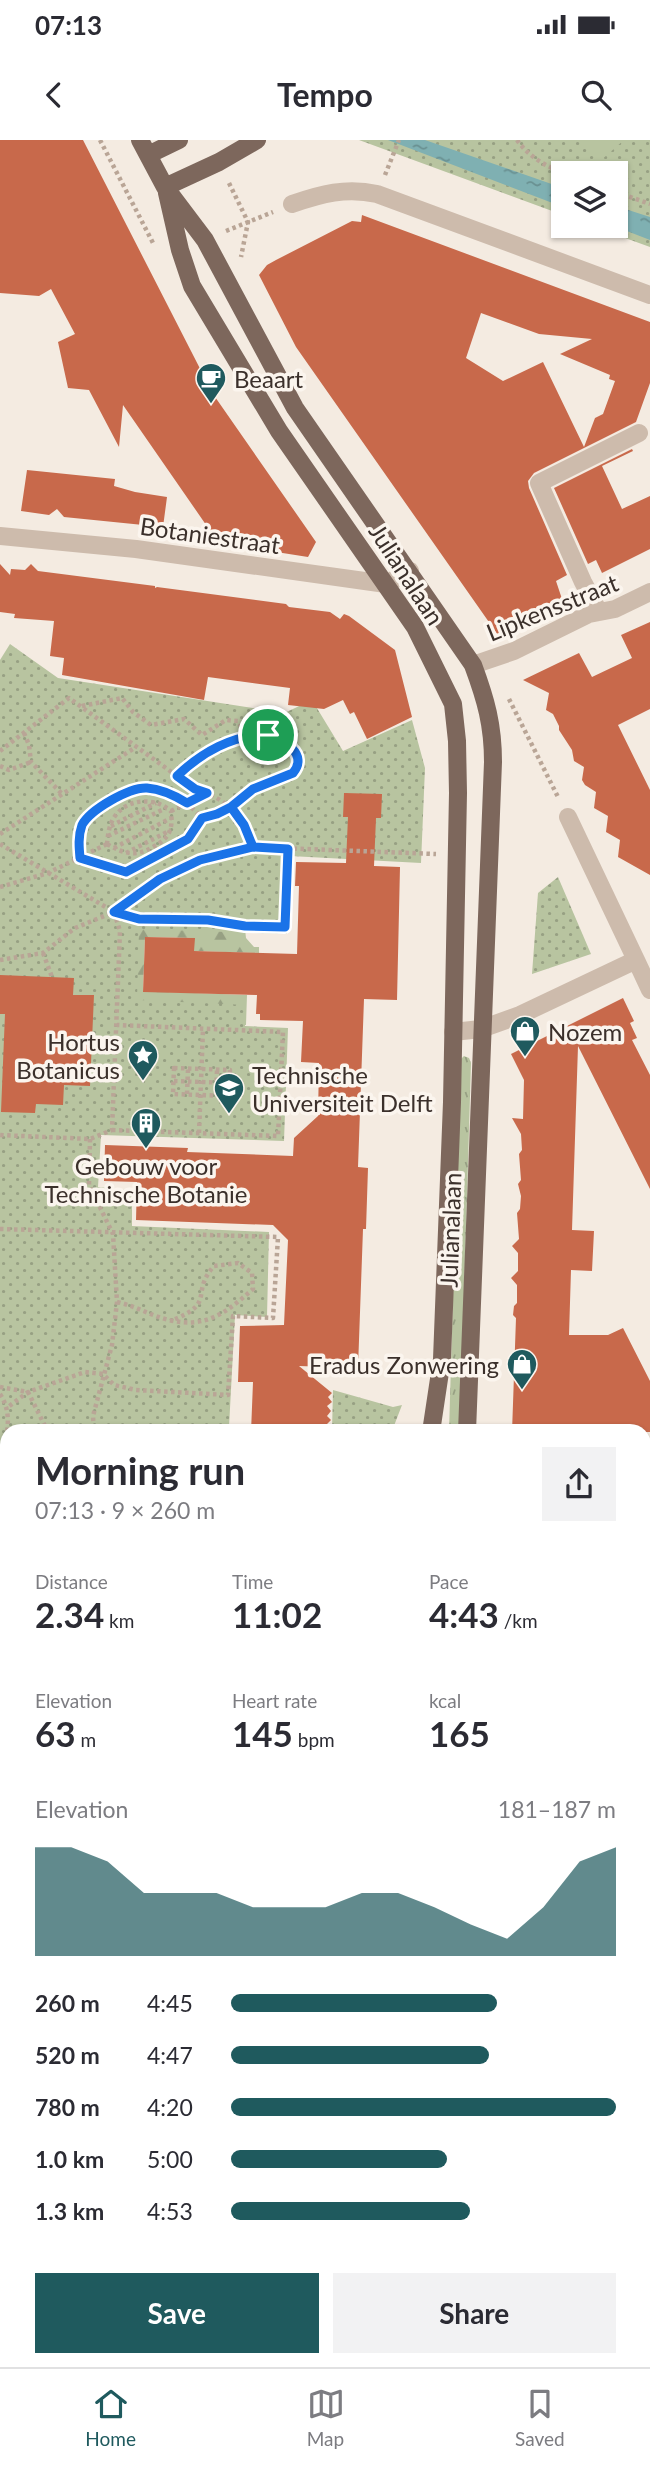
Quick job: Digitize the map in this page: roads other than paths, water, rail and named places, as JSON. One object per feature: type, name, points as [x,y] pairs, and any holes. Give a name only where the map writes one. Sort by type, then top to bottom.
[{"type":"main road","points":[[144,148],[178,140]]},
{"type":"main road","points":[[165,187],[219,163],[257,140]]},
{"type":"main road","name":"Julianalaan","points":[[144,148],[165,187],[205,240],[295,408],[473,665],[487,704],[493,735],[467,1424]]},
{"type":"main road","name":"Julianalaan","points":[[165,187],[180,250],[192,285],[279,431],[415,627],[453,704],[458,793],[453,1032],[442,1359],[432,1424]]},
{"type":"street","points":[[292,204],[333,192],[357,190],[377,194],[650,295]]},
{"type":"street","points":[[599,612],[538,483],[639,433]]},
{"type":"street","name":"Botaniestraat","points":[[0,536],[136,549],[386,584]]},
{"type":"street","points":[[386,584],[410,571]]},
{"type":"street","name":"Lipkensstraat","points":[[473,665],[514,651],[589,614],[615,609],[650,592]]},
{"type":"street","points":[[568,817],[650,990]]},
{"type":"street","points":[[453,1032],[481,1030],[520,1015],[636,960]]},
{"type":"water","points":[[388,140],[425,140],[551,184],[551,202]]},
{"type":"water","points":[[628,210],[650,217],[650,240],[628,231]]},
{"type":"place","name":"Beaart","points":[[211,405]]},
{"type":"place","name":"Nozem","points":[[525,1058]]},
{"type":"place","name":"Hortus Botanicus","points":[[143,1082]]},
{"type":"place","name":"Technische Universiteit Delft","points":[[229,1115]]},
{"type":"place","name":"Gebouw voor Technische Botanie","points":[[146,1150]]},
{"type":"place","name":"Eradus Zonwering","points":[[522,1391]]}]
